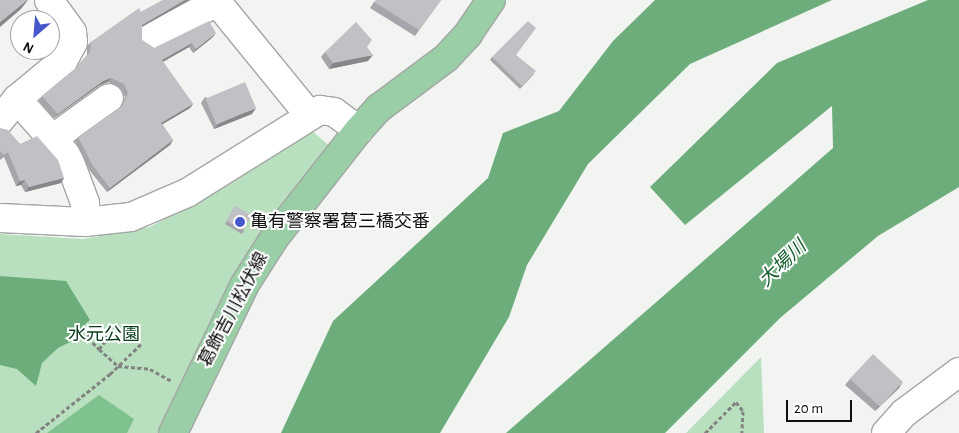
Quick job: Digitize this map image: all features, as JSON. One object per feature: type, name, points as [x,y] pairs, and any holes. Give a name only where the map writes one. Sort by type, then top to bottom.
[{"type":"main road","name":"葛飾吉川松伏線","points":[[173,433],[245,284],[275,237],[359,130],[379,108],[446,58],[468,34],[491,0]]},
{"type":"street","points":[[49,0],[72,32],[73,42],[63,61],[8,110],[52,140],[68,157],[85,203],[85,222]]},
{"type":"street","points":[[152,37],[217,2],[227,4],[309,115]]},
{"type":"street","points":[[52,140],[109,98]]},
{"type":"street","points":[[0,218],[85,222],[131,217],[167,204],[320,110],[334,112],[359,130]]},
{"type":"street","points":[[886,433],[904,413],[959,372]]},
{"type":"path","points":[[99,349],[108,339],[102,330],[92,328],[88,338],[99,349],[118,366],[150,368],[173,381]]},
{"type":"path","points":[[36,433],[118,366],[141,344]]},
{"type":"path","points":[[705,433],[736,402],[743,411],[742,433]]},
{"type":"green space","name":"水元公園","points":[[311,130],[331,147],[168,433],[0,433],[0,234],[83,239],[150,227],[237,180]]},
{"type":"green space","points":[[761,357],[764,433],[686,433]]},
{"type":"shaded area","points":[[99,395],[134,419],[127,433],[47,433]]},
{"type":"water","points":[[655,0],[832,0],[690,64],[588,164],[527,265],[509,317],[440,433],[281,433],[333,321],[488,178],[503,133],[559,111],[613,41]]},
{"type":"water","name":"大場川","points":[[928,0],[959,0],[959,187],[878,236],[780,318],[665,433],[506,433],[833,148],[832,106],[685,225],[650,187],[777,63]]},
{"type":"water","points":[[0,276],[66,281],[90,320],[83,326],[78,338],[58,348],[42,363],[36,386],[17,369],[0,365]]},
{"type":"building","points":[[0,0],[27,0],[15,10],[10,10],[10,14],[0,22]]},
{"type":"building","points":[[163,0],[185,0],[142,25],[142,40],[154,48],[209,21],[216,33],[196,49],[192,43],[162,60],[193,104],[161,123],[173,140],[110,188],[93,166],[78,137],[122,106],[128,93],[124,84],[111,78],[103,81],[58,114],[42,96],[76,68],[90,52],[91,42],[139,8],[141,12]]},
{"type":"building","points":[[376,0],[441,0],[419,30],[374,2]]},
{"type":"building","points":[[528,21],[536,28],[516,55],[536,71],[522,86],[492,57]]},
{"type":"building","points":[[356,22],[372,40],[367,47],[373,55],[333,63],[325,52]]},
{"type":"building","points":[[245,82],[256,108],[216,125],[205,99]]},
{"type":"building","points":[[0,128],[8,130],[20,144],[37,136],[58,160],[64,178],[29,187],[25,180],[20,181],[8,152],[3,155],[0,151]]},
{"type":"building","points":[[235,206],[252,215],[244,230],[227,221]]},
{"type":"building","points":[[873,354],[903,382],[880,407],[850,379]]},
{"type":"place","name":"亀有警察署葛三橋交番","points":[[240,222]]}]
